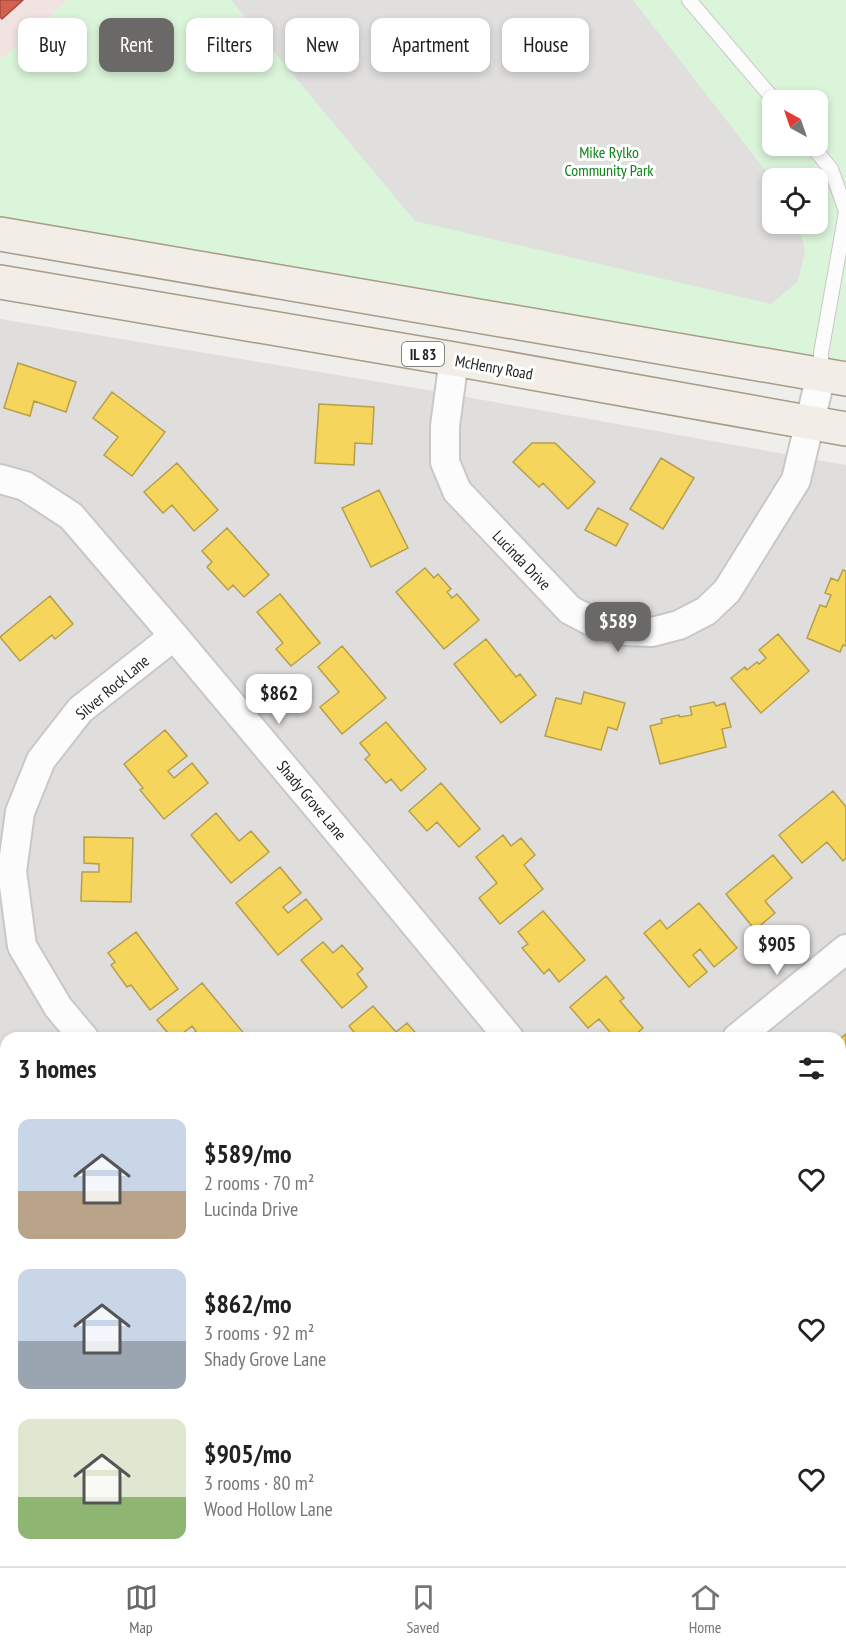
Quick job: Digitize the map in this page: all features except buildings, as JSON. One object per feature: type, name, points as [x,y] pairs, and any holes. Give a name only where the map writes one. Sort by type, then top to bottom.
[{"type":"main road","points":[[0,234],[833,377]]},
{"type":"main road","name":"McHenry Road","points":[[0,282],[454,359],[846,429]]},
{"type":"street","name":"Lucinda Drive","points":[[454,359],[445,426],[445,462],[457,491],[570,610],[595,623],[626,631],[652,632],[679,625],[706,611],[727,591],[796,480],[810,423],[833,377]]},
{"type":"street","name":"Shady Grove Lane","points":[[0,480],[25,486],[71,516],[504,1032]]},
{"type":"street","name":"Silver Rock Lane","points":[[79,1032],[58,1006],[22,946],[12,871],[20,812],[41,760],[80,710],[174,636]]},
{"type":"street","points":[[744,1032],[846,949]]},
{"type":"lane","points":[[689,0],[766,90]]},
{"type":"lane","points":[[820,156],[831,169],[846,211],[821,353],[833,377]]},
{"type":"shaded area","points":[[0,0],[68,0],[48,18],[18,18],[18,44],[0,60]]},
{"type":"shaded area","points":[[231,0],[633,0],[763,168],[762,234],[801,234],[805,252],[798,281],[771,304],[415,221],[291,72],[359,72],[359,18],[285,18],[285,65],[273,50],[273,18],[246,18]]},
{"type":"shaded area","points":[[0,319],[427,390],[846,465],[846,1032],[0,1032]]},
{"type":"green space","name":"Mike Rylko Community Park","points":[[68,0],[846,0],[846,367],[0,219],[0,60],[18,44],[18,72],[87,72],[87,18],[48,18]]}]
